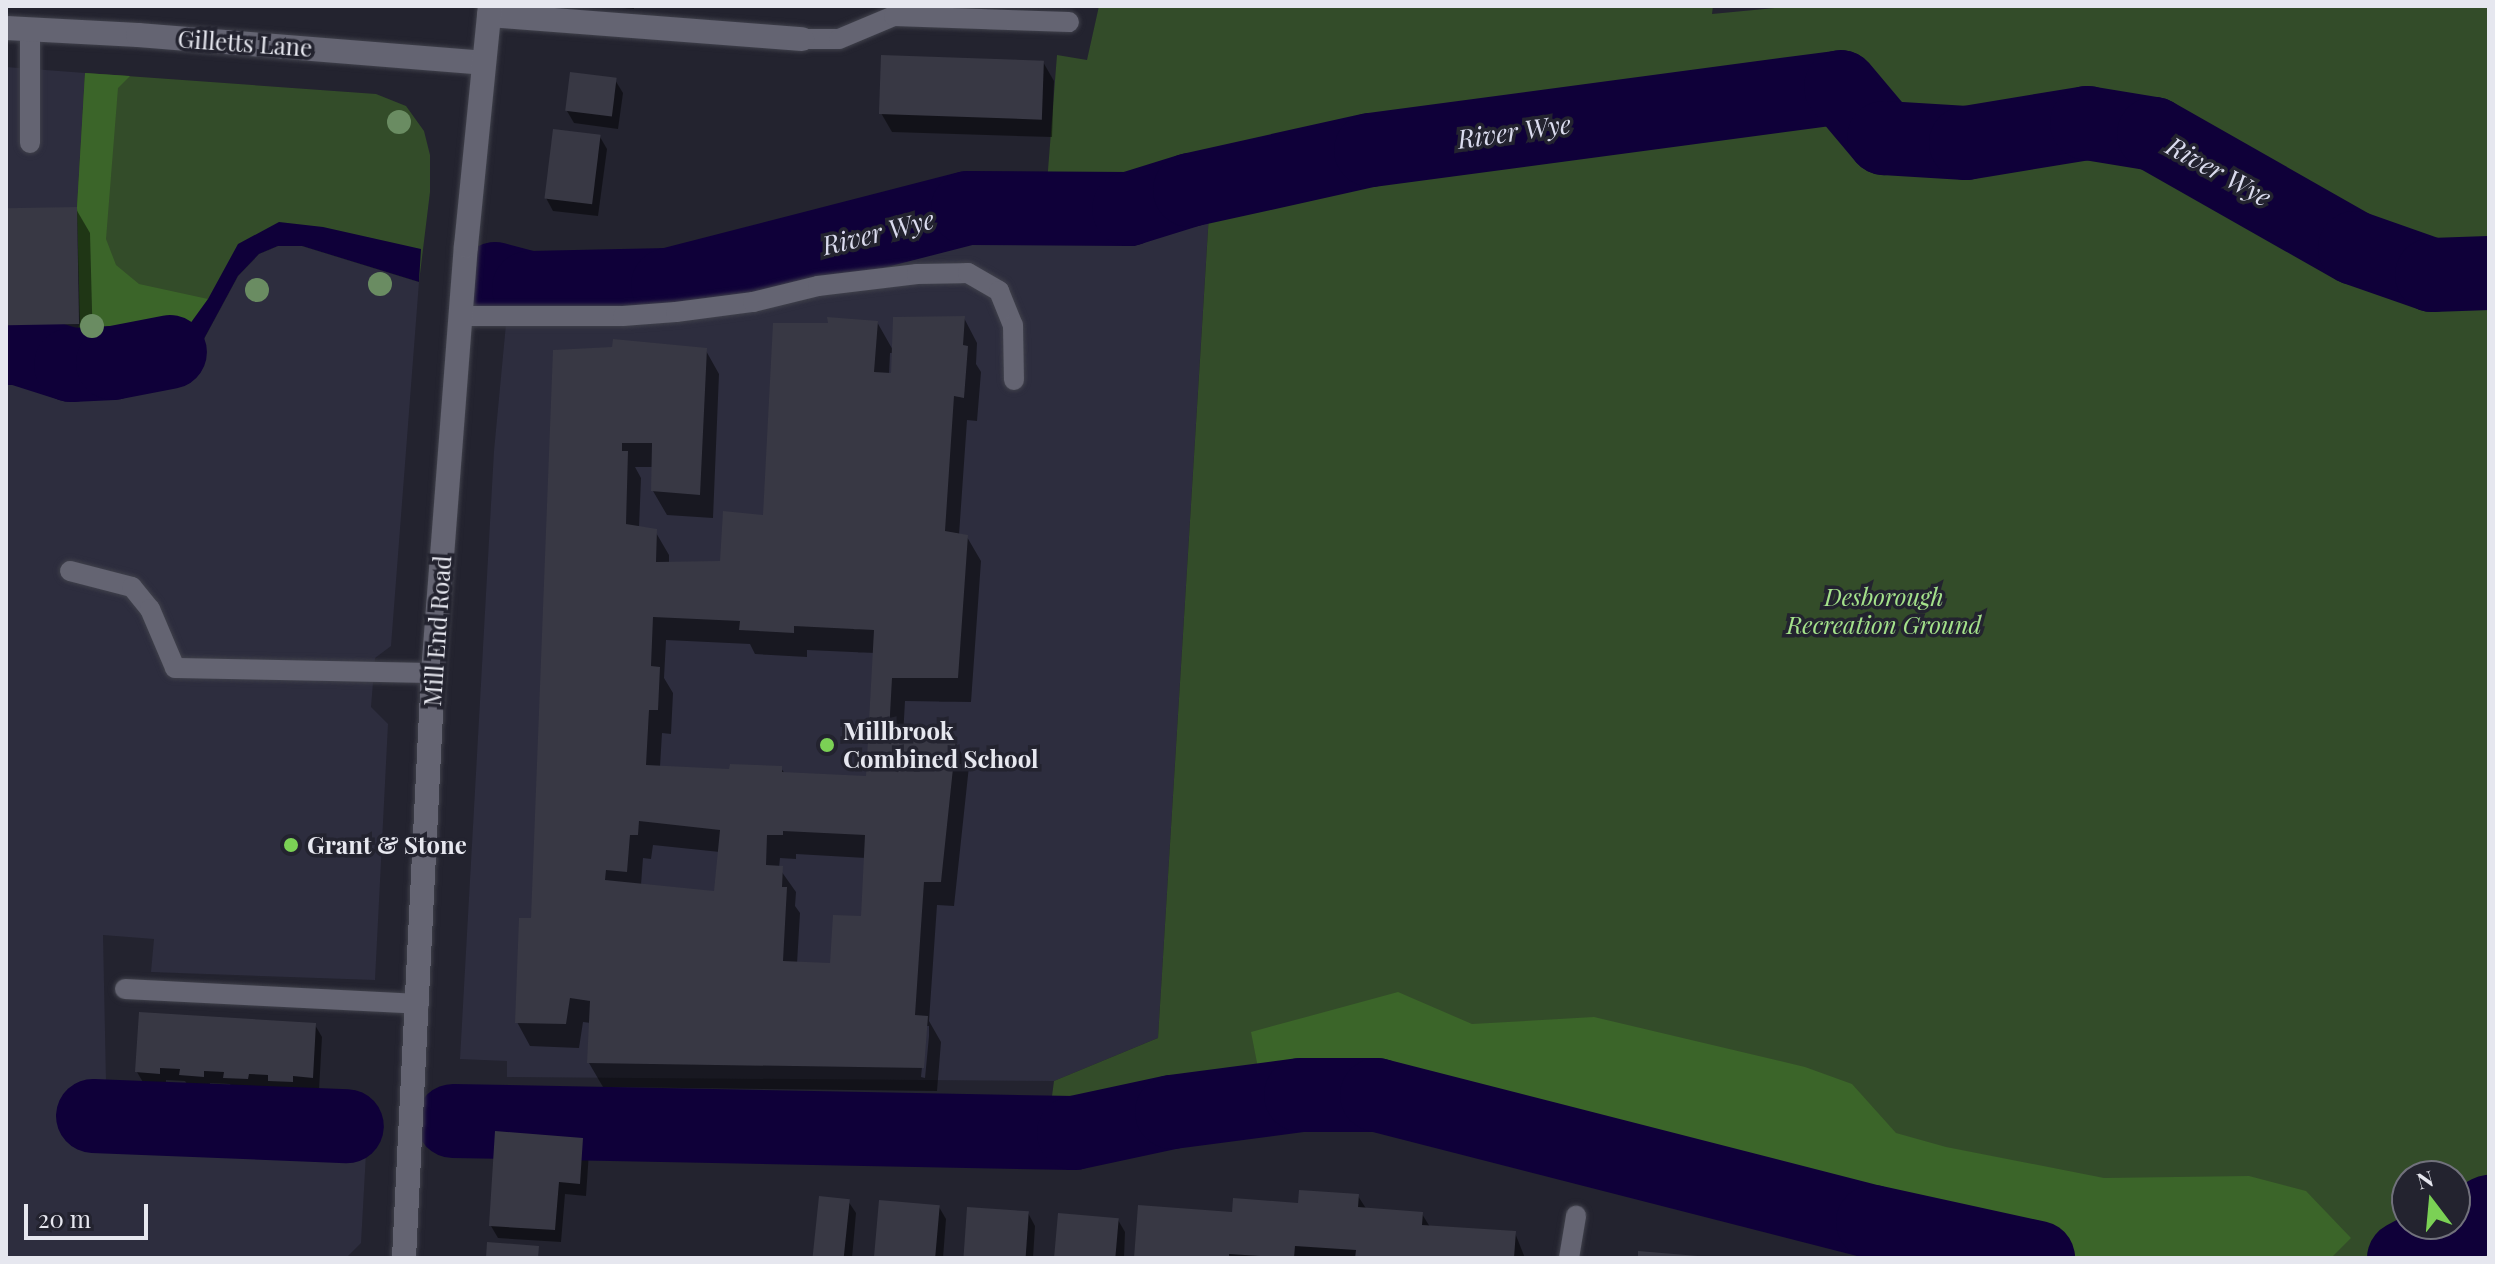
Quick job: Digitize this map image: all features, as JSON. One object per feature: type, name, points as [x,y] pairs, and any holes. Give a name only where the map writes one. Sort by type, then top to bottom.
[{"type":"street","points":[[490,11],[802,39]]},
{"type":"street","name":"Mill End Road","points":[[404,1258],[419,1004],[433,673],[460,316],[490,11]]},
{"type":"street","name":"Gilletts Lane","points":[[18,29],[483,63]]},
{"type":"lane","points":[[802,39],[839,39],[894,16],[1069,22]]},
{"type":"lane","points":[[18,29],[30,143]]},
{"type":"lane","points":[[460,316],[591,317],[676,312],[753,302],[818,286],[917,274],[968,273],[999,291],[1013,325],[1014,380]]},
{"type":"lane","points":[[70,571],[132,587],[150,609],[175,668],[433,673]]},
{"type":"lane","points":[[125,989],[419,1004]]},
{"type":"lane","points":[[1569,1258],[1576,1216]]},
{"type":"shaded area","points":[[6,67],[85,73],[77,207],[80,324],[70,352],[69,372],[171,366],[183,359],[204,339],[238,276],[259,254],[278,246],[302,246],[419,282],[391,646],[375,658],[371,707],[388,724],[375,980],[151,972],[154,939],[103,935],[107,1130],[285,1140],[367,1135],[361,1243],[346,1258],[6,1258]]},
{"type":"shaded area","name":"Millbrook Combined School","points":[[1209,213],[1158,1038],[1054,1081],[507,1077],[507,1061],[460,1059],[494,451],[508,303],[624,304],[765,277],[933,231],[1098,230]]},
{"type":"shaded area","points":[[279,222],[323,227],[421,249],[419,282],[302,246],[278,246],[259,254],[238,276],[204,339],[183,359],[171,366],[69,372],[70,352],[109,354],[165,345],[182,335],[208,299],[238,244]]},
{"type":"green space","name":"Desborough Recreation Ground","points":[[1099,6],[1713,6],[1712,14],[1797,6],[2489,6],[2489,1218],[2471,1228],[2471,1160],[2391,1160],[2391,1240],[2450,1240],[2419,1258],[2024,1258],[1775,1209],[1409,1110],[1357,1100],[1310,1100],[1175,1114],[1046,1141],[1054,1081],[1158,1038],[1209,214],[1198,174],[1047,183],[1057,55],[1087,60]]},
{"type":"green space","points":[[85,73],[376,94],[406,106],[424,131],[430,155],[430,192],[419,282],[302,246],[278,246],[259,254],[238,276],[204,339],[183,359],[171,366],[69,372],[70,352],[80,323],[77,207]]},
{"type":"green space","points":[[85,73],[130,76],[118,88],[106,239],[116,265],[139,284],[208,299],[182,335],[166,345],[109,354],[70,352],[80,323],[77,207]]},
{"type":"green space","points":[[1398,992],[1472,1024],[1594,1017],[1805,1067],[1852,1084],[1896,1133],[1946,1147],[2104,1178],[2249,1176],[2306,1191],[2351,1238],[2331,1258],[2067,1258],[1386,1087],[1326,1084],[1259,1073],[1251,1032]]},
{"type":"building","points":[[881,55],[1044,61],[1042,120],[879,114]]},
{"type":"building","points":[[570,72],[617,78],[612,116],[565,111]]},
{"type":"building","points":[[553,129],[601,135],[592,204],[544,198]]},
{"type":"building","points":[[77,207],[79,324],[8,325],[6,208]]},
{"type":"building","points":[[965,316],[963,345],[968,346],[964,398],[954,396],[945,531],[968,535],[958,678],[892,678],[889,733],[956,740],[941,882],[924,882],[915,1015],[928,1016],[924,1068],[587,1063],[590,1001],[570,998],[566,1024],[515,1023],[519,918],[531,918],[553,350],[612,347],[613,339],[707,348],[700,495],[651,491],[652,443],[622,443],[622,451],[628,451],[626,524],[657,529],[656,562],[720,561],[723,511],[763,515],[773,323],[828,323],[827,317],[878,321],[874,372],[891,373],[893,317]],"holes":[[[653,617],[740,621],[739,630],[794,633],[794,626],[874,630],[866,776],[782,772],[782,766],[730,764],[729,769],[646,765],[649,710],[658,710],[660,667],[651,666]],[[639,821],[720,830],[714,891],[605,880],[606,870],[627,872],[630,835],[638,835]],[[783,831],[865,835],[861,916],[833,915],[830,963],[783,961],[787,887],[782,887],[783,866],[766,865],[767,835],[783,835]]]},
{"type":"building","points":[[139,1012],[316,1023],[313,1078],[293,1076],[293,1082],[268,1081],[268,1075],[249,1074],[248,1079],[223,1078],[224,1072],[204,1071],[204,1077],[179,1075],[180,1069],[160,1068],[160,1074],[135,1072]]},
{"type":"building","points":[[495,1131],[583,1138],[580,1184],[559,1182],[555,1230],[489,1226]]},
{"type":"building","points":[[1299,1190],[1359,1194],[1358,1207],[1423,1212],[1422,1225],[1516,1231],[1514,1258],[1355,1258],[1356,1250],[1295,1246],[1294,1258],[1229,1254],[1229,1258],[1134,1258],[1138,1205],[1232,1212],[1233,1198],[1298,1203]]},
{"type":"building","points":[[819,1196],[850,1199],[844,1258],[813,1258]]},
{"type":"building","points":[[879,1200],[940,1205],[935,1258],[874,1258]]},
{"type":"building","points":[[967,1207],[1029,1211],[1026,1258],[963,1258]]},
{"type":"building","points":[[1058,1213],[1119,1218],[1115,1258],[1054,1258]]},
{"type":"building","points":[[487,1242],[539,1246],[538,1258],[486,1258]]},
{"type":"building","points":[[1638,1251],[1698,1256],[1698,1258],[1638,1258]]},
{"type":"waterway","name":"River Wye","points":[[495,279],[529,288],[668,285],[968,208],[1129,209],[1190,190],[1371,150],[1841,87],[1884,138],[1966,143],[2087,123],[2154,134],[2355,248],[2432,275],[2489,273]]},
{"type":"waterway","name":"River Wye","points":[[6,348],[18,348],[71,365],[113,363],[170,352]]},
{"type":"waterway","points":[[453,1121],[1074,1133],[1172,1112],[1301,1095],[1377,1095],[1873,1222],[2038,1258]]},
{"type":"waterway","points":[[93,1116],[347,1126]]},
{"type":"waterway","points":[[2404,1258],[2489,1212]]},
{"type":"place","name":"Millbrook Combined School","points":[[827,745]]},
{"type":"place","name":"Grant & Stone","points":[[291,845]]}]
